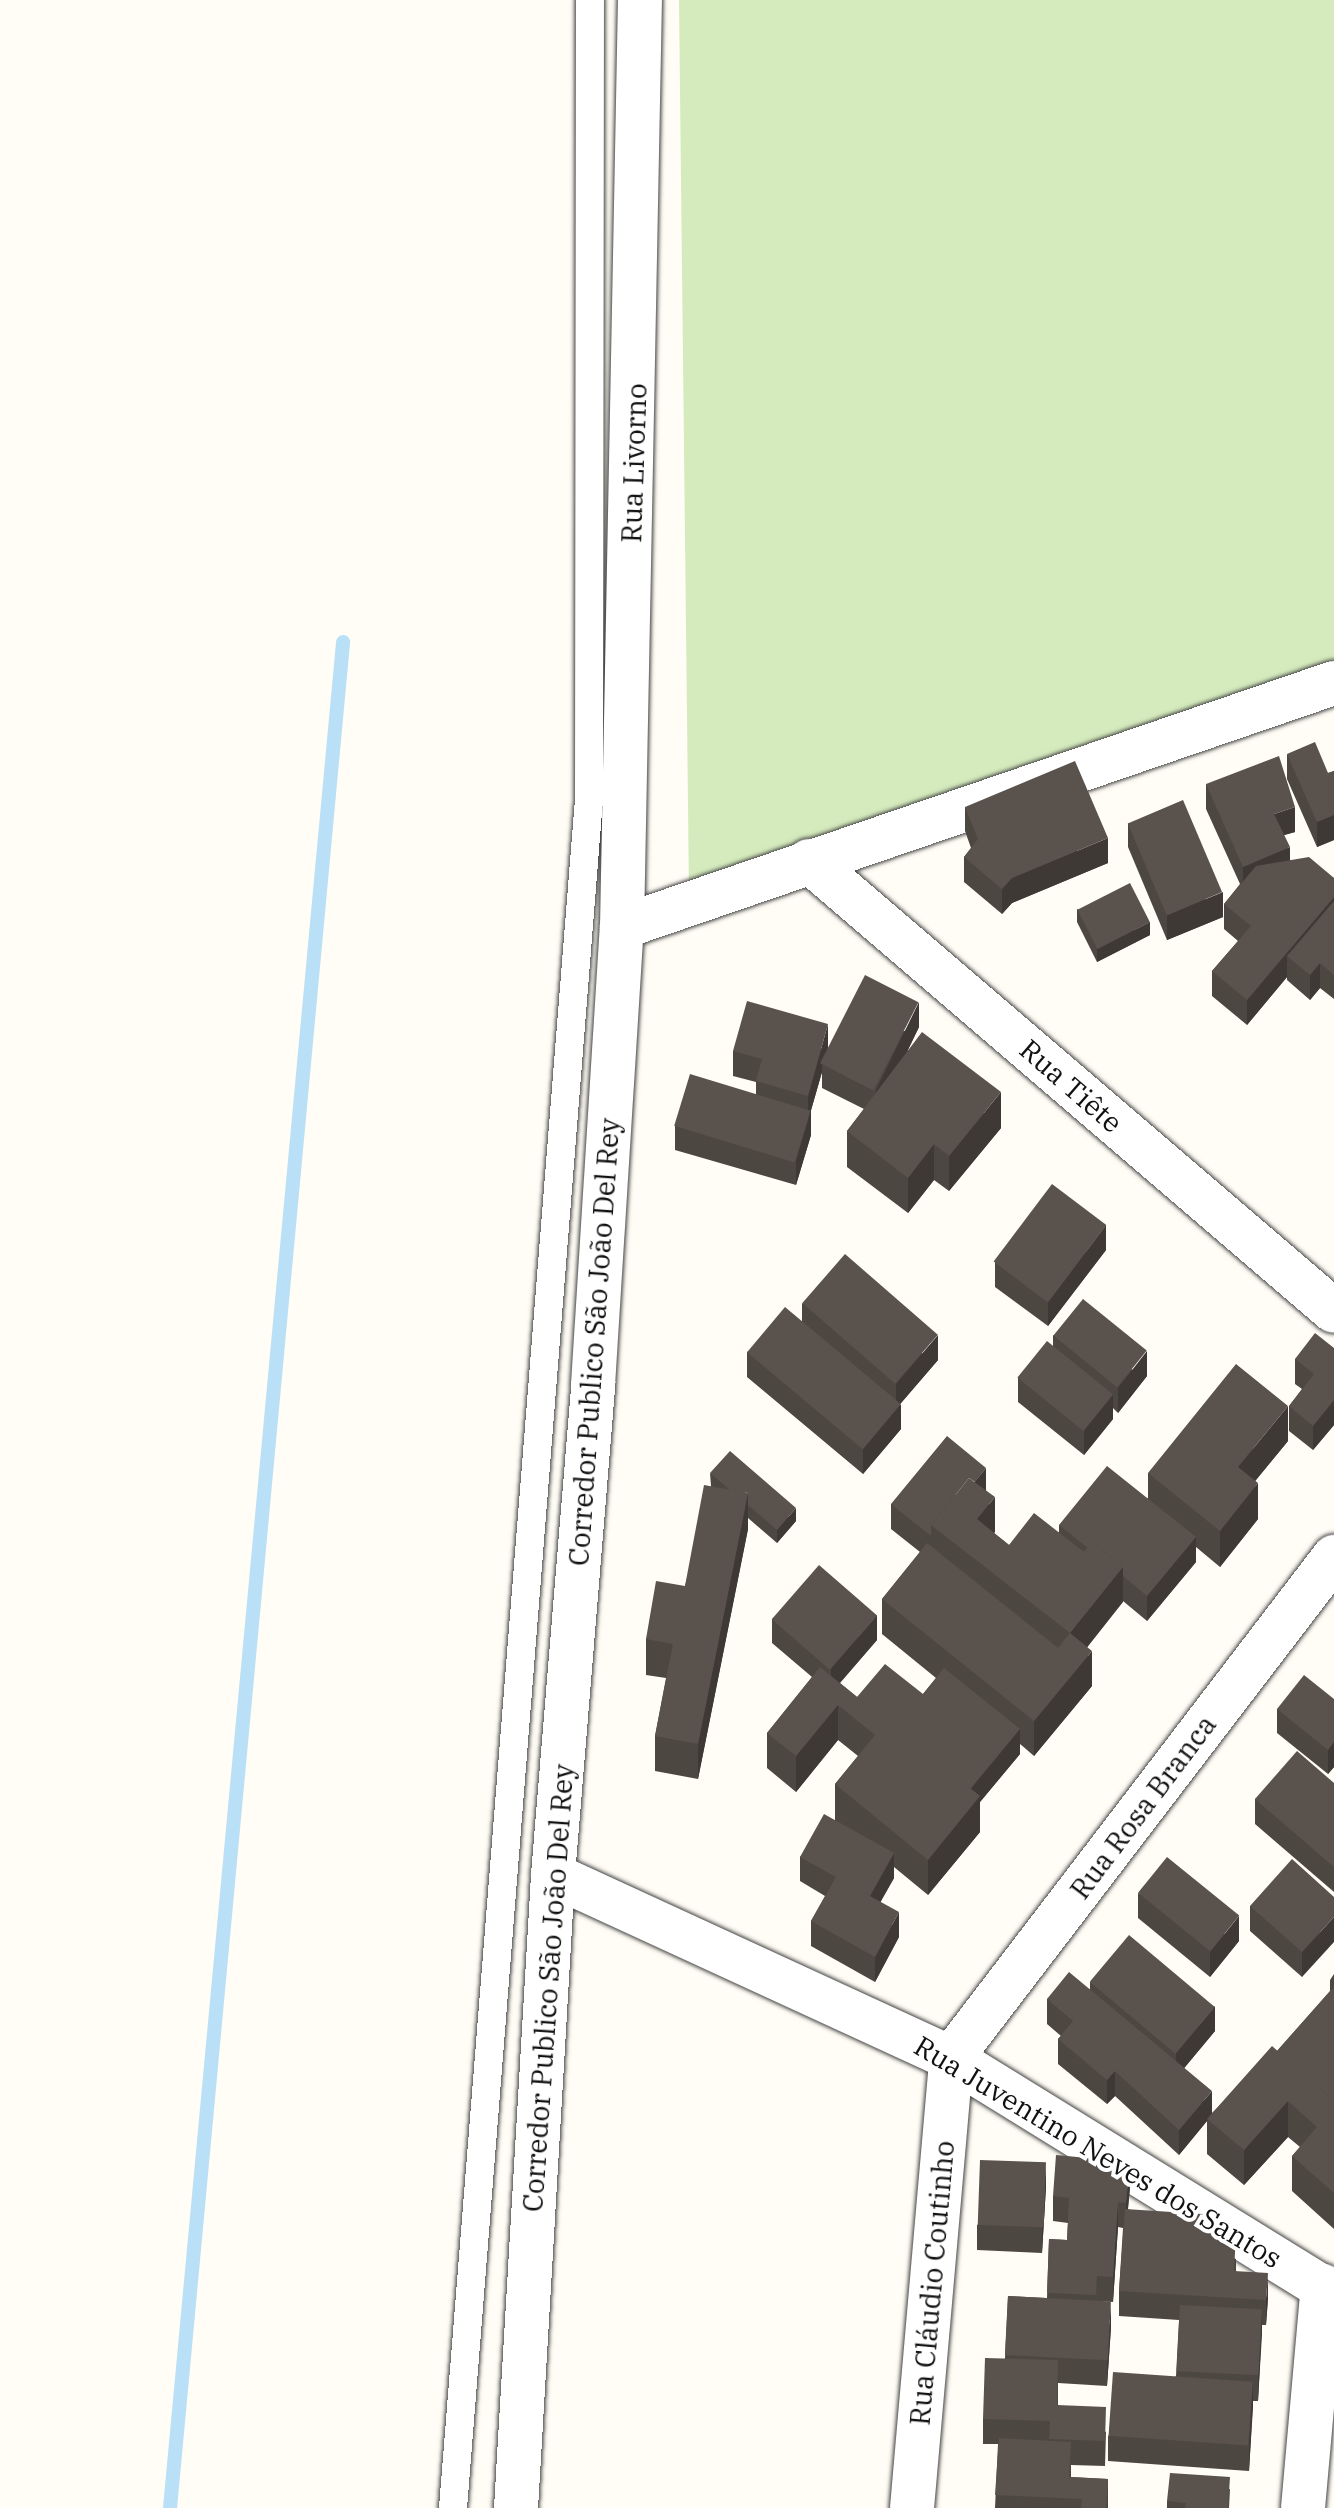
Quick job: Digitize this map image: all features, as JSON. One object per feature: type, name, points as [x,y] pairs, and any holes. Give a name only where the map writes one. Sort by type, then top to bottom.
[{"type":"street","name":"Rua Livorno","points":[[622,927],[640,0]]},
{"type":"street","points":[[622,927],[1334,683]]},
{"type":"street","name":"Rua Tiête","points":[[809,861],[1334,1311]]},
{"type":"street","name":"Corredor Publico São João Del Rey","points":[[516,2508],[553,1875],[593,1385],[622,927]]},
{"type":"street","name":"Rua Rosa Branca","points":[[951,2058],[1334,1557]]},
{"type":"street","name":"Rua Juventino Neves dos Santos","points":[[553,1875],[951,2058],[1329,2290]]},
{"type":"street","name":"Rua Cláudio Coutinho","points":[[912,2508],[951,2058]]},
{"type":"street","points":[[1303,2508],[1329,2290]]},
{"type":"lane","points":[[453,2508],[589,798],[590,0]]},
{"type":"green space","points":[[679,0],[1334,0],[1334,682],[689,895]]},
{"type":"building","points":[[1315,742],[1328,773],[1334,771],[1334,815],[1317,822],[1287,754]]},
{"type":"building","points":[[1279,756],[1295,807],[1274,814],[1290,847],[1243,867],[1206,784]]},
{"type":"building","points":[[1075,761],[1108,838],[1012,878],[1002,889],[964,857],[978,839],[965,807]]},
{"type":"building","points":[[1183,800],[1222,892],[1167,915],[1128,823]]},
{"type":"building","points":[[1309,857],[1334,878],[1334,897],[1247,1000],[1212,971],[1251,926],[1224,904],[1256,866]]},
{"type":"building","points":[[1130,883],[1150,922],[1097,949],[1077,910]]},
{"type":"building","points":[[1334,901],[1334,975],[1320,963],[1310,975],[1287,956]]},
{"type":"building","points":[[865,975],[918,1002],[874,1090],[820,1063]]},
{"type":"building","points":[[747,1001],[828,1024],[808,1096],[756,1081],[762,1059],[733,1051]]},
{"type":"building","points":[[922,1032],[1001,1092],[949,1156],[934,1144],[908,1178],[847,1131]]},
{"type":"building","points":[[690,1074],[810,1111],[795,1162],[674,1126]]},
{"type":"building","points":[[1052,1184],[1106,1225],[1048,1302],[994,1261]]},
{"type":"building","points":[[845,1254],[938,1335],[895,1384],[802,1303]]},
{"type":"building","points":[[1083,1299],[1147,1351],[1117,1387],[1053,1336]]},
{"type":"building","points":[[785,1307],[901,1404],[863,1449],[747,1352]]},
{"type":"building","points":[[1315,1333],[1334,1348],[1334,1400],[1313,1426],[1289,1406],[1314,1374],[1295,1359]]},
{"type":"building","points":[[1047,1341],[1113,1394],[1083,1431],[1017,1378]]},
{"type":"building","points":[[1236,1364],[1288,1406],[1238,1467],[1258,1483],[1220,1531],[1148,1473]]},
{"type":"building","points":[[947,1436],[986,1468],[975,1482],[969,1478],[931,1525],[931,1536],[891,1504]]},
{"type":"building","points":[[730,1451],[796,1508],[777,1530],[748,1505],[748,1493],[730,1490],[710,1473]]},
{"type":"building","points":[[1107,1466],[1196,1537],[1147,1596],[1123,1576],[1123,1567],[1092,1542],[1088,1548],[1059,1525]]},
{"type":"building","points":[[969,1478],[995,1497],[977,1519],[1009,1545],[1034,1513],[1084,1552],[1092,1542],[1123,1567],[1070,1633],[931,1525]]},
{"type":"building","points":[[704,1485],[748,1493],[698,1744],[655,1736],[673,1644],[646,1639],[656,1581],[685,1586]]},
{"type":"building","points":[[927,1543],[1058,1648],[1070,1633],[1092,1651],[1034,1721],[882,1599]]},
{"type":"building","points":[[819,1565],[877,1616],[830,1670],[772,1619]]},
{"type":"building","points":[[885,1664],[923,1694],[944,1668],[1020,1729],[970,1789],[857,1697]]},
{"type":"building","points":[[820,1667],[980,1796],[928,1860],[835,1784],[875,1735],[838,1705],[796,1756],[767,1733]]},
{"type":"building","points":[[1304,1675],[1334,1699],[1334,1742],[1328,1750],[1277,1709]]},
{"type":"building","points":[[1297,1751],[1334,1783],[1334,1867],[1255,1799]]},
{"type":"building","points":[[824,1814],[894,1853],[870,1896],[899,1912],[875,1957],[811,1921],[836,1877],[800,1857]]},
{"type":"building","points":[[1167,1857],[1239,1916],[1210,1951],[1138,1893]]},
{"type":"building","points":[[1292,1859],[1334,1897],[1334,1917],[1302,1952],[1250,1906]]},
{"type":"building","points":[[1129,1935],[1215,2007],[1176,2054],[1090,1982]]},
{"type":"building","points":[[1069,1972],[1212,2091],[1179,2130],[1115,2071],[1107,2080],[1058,2039],[1073,2021],[1047,1999]]},
{"type":"building","points":[[1334,1989],[1334,2101],[1277,2051]]},
{"type":"building","points":[[1272,2046],[1334,2101],[1334,2193],[1292,2156],[1317,2127],[1288,2101],[1244,2150],[1207,2119]]},
{"type":"building","points":[[1056,2155],[1130,2162],[1126,2203],[1118,2202],[1113,2277],[1097,2276],[1096,2295],[1047,2293],[1049,2239],[1067,2240],[1069,2198],[1053,2196]]},
{"type":"building","points":[[980,2160],[1046,2162],[1044,2227],[978,2225]]},
{"type":"building","points":[[1125,2209],[1203,2214],[1236,2234],[1234,2271],[1268,2273],[1266,2300],[1119,2291]]},
{"type":"building","points":[[1008,2296],[1111,2301],[1108,2360],[1005,2355]]},
{"type":"building","points":[[1180,2305],[1262,2309],[1258,2375],[1177,2371]]},
{"type":"building","points":[[985,2358],[1058,2360],[1057,2405],[1106,2407],[1105,2441],[1049,2439],[1050,2421],[983,2419]]},
{"type":"building","points":[[1113,2372],[1253,2382],[1248,2446],[1109,2436]]},
{"type":"building","points":[[999,2438],[1071,2442],[1069,2477],[1108,2479],[1106,2508],[1081,2508],[1082,2499],[995,2495]]},
{"type":"building","points":[[1170,2473],[1230,2477],[1228,2508],[1185,2508],[1186,2503],[1167,2501]]},
{"type":"waterway","points":[[170,2508],[343,642]]}]
